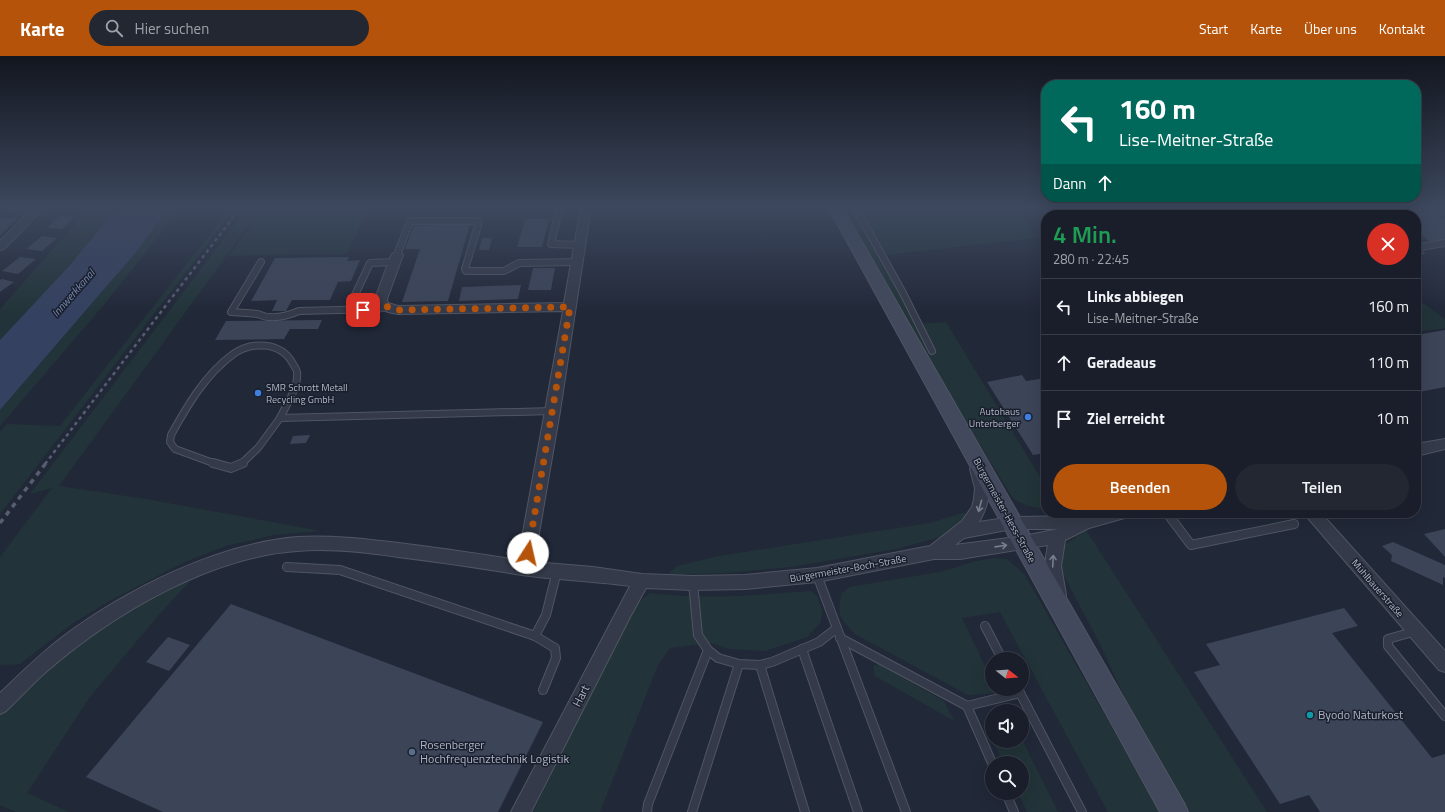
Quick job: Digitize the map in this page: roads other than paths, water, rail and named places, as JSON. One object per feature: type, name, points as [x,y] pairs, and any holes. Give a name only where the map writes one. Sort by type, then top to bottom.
[{"type":"main road","name":"Bürgermeister-Hess-Straße","points":[[855,242],[1175,812]]},
{"type":"street","points":[[525,568],[553,411],[580,245]]},
{"type":"street","points":[[396,259],[381,299],[383,305],[398,310],[570,307]]},
{"type":"street","points":[[1421,449],[1445,444]]},
{"type":"street","points":[[934,552],[959,532],[978,513],[981,503],[982,488],[973,454]]},
{"type":"street","points":[[959,532],[1012,523],[1086,522],[1102,518]]},
{"type":"street","name":"Mühlbauerstraße","points":[[1316,518],[1445,664]]},
{"type":"street","name":"Bürgermeister-Boch-Straße","points":[[0,705],[40,666],[98,622],[139,597],[177,578],[211,564],[254,551],[297,544],[351,544],[457,557],[525,568],[642,581],[693,583],[745,582],[817,575],[934,552],[960,552],[1024,543],[1058,536],[1086,522]]},
{"type":"street","points":[[1058,536],[1053,554],[1052,569],[1063,613]]},
{"type":"street","name":"Hart","points":[[521,812],[624,612],[642,581]]},
{"type":"lane","points":[[348,310],[370,263],[396,259],[402,242]]},
{"type":"lane","points":[[473,242],[465,269],[466,271],[504,271],[519,263],[577,262]]},
{"type":"lane","points":[[551,242],[551,244],[580,245]]},
{"type":"lane","points":[[875,242],[903,293],[932,351]]},
{"type":"lane","points":[[1421,247],[1445,243]]},
{"type":"lane","points":[[261,262],[231,312],[258,314],[262,316],[287,316],[299,311],[378,309],[385,306]]},
{"type":"lane","points":[[261,344],[286,354],[297,372],[295,386],[280,418],[249,458],[240,465],[230,468],[175,449],[170,442],[171,435],[196,392],[220,363],[244,348],[261,344]]},
{"type":"lane","points":[[280,418],[553,411]]},
{"type":"lane","points":[[1171,518],[1191,545],[1294,524]]},
{"type":"lane","points":[[287,567],[340,570],[535,636],[555,648],[556,658],[543,690]]},
{"type":"lane","points":[[535,636],[546,615],[557,571]]},
{"type":"lane","points":[[817,575],[906,812]]},
{"type":"lane","points":[[693,583],[698,635],[708,650],[718,658],[739,664],[760,665],[772,662],[819,642],[837,628]]},
{"type":"lane","points":[[985,626],[998,652]]},
{"type":"lane","points":[[1416,631],[1388,639],[1388,646],[1445,716]]},
{"type":"lane","points":[[840,638],[967,706],[989,756]]},
{"type":"lane","points":[[802,649],[858,812]]},
{"type":"lane","points":[[647,812],[648,804],[708,650]]},
{"type":"lane","points":[[692,812],[739,664]]},
{"type":"lane","points":[[760,665],[805,812]]},
{"type":"lane","points":[[967,706],[1002,696]]},
{"type":"lane","points":[[1022,696],[1082,812]]},
{"type":"lane","points":[[1009,800],[1014,812]]},
{"type":"water","name":"Innwerkkanal","points":[[89,242],[143,242],[0,410],[0,340],[69,266]]},
{"type":"railway","points":[[45,464],[214,242]]},
{"type":"railway","points":[[0,523],[46,463]]},
{"type":"place","name":"SMR Schrott Metall Recycling GmbH","points":[[258,393]]},
{"type":"place","name":"Autohaus Unterberger","points":[[1028,417]]},
{"type":"place","name":"Byodo Naturkost","points":[[1310,715]]},
{"type":"place","name":"Rosenberger Hochfrequenztechnik Logistik","points":[[412,752]]}]
